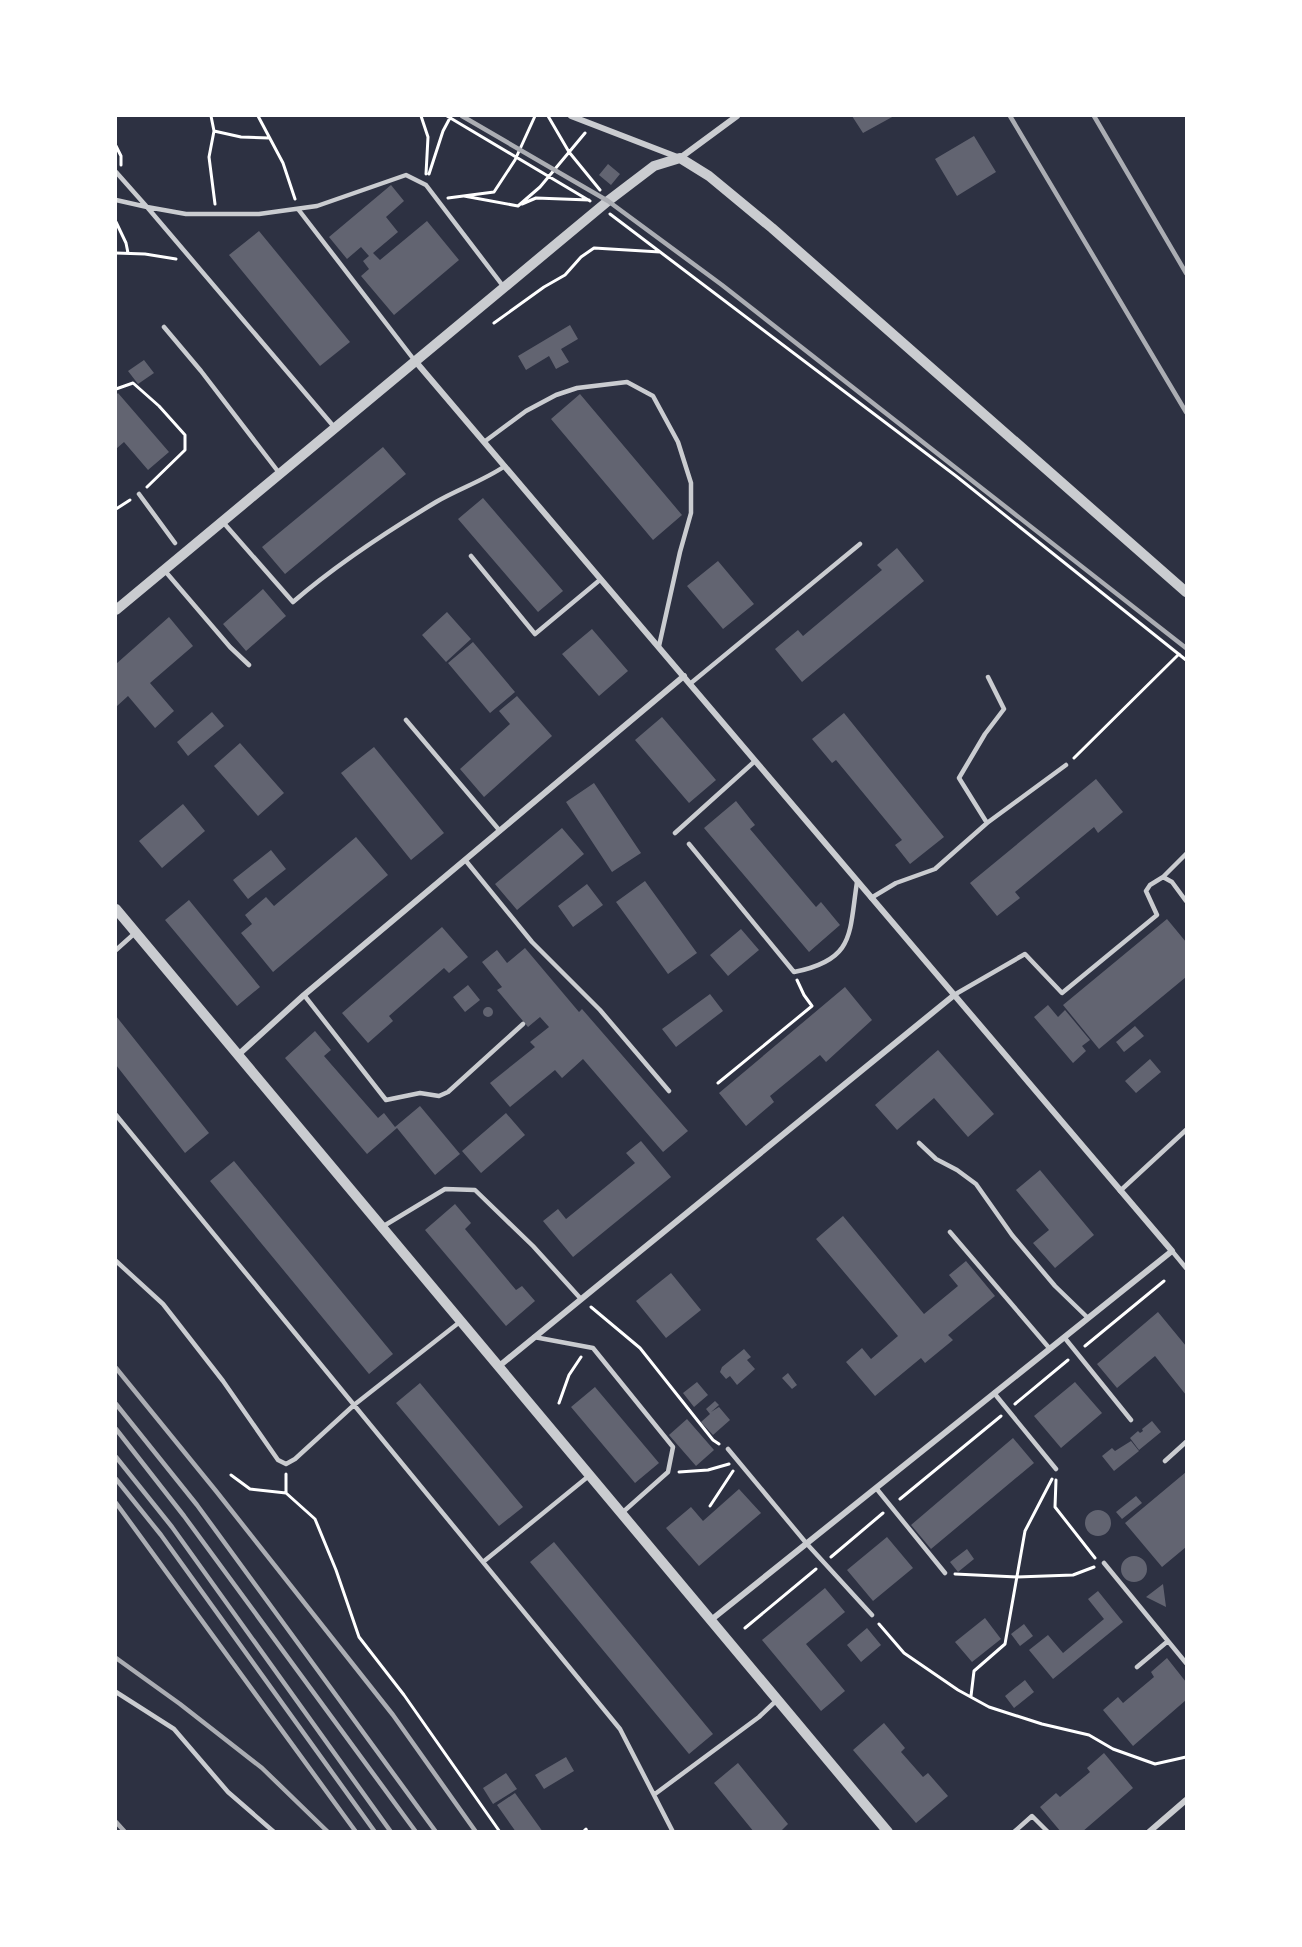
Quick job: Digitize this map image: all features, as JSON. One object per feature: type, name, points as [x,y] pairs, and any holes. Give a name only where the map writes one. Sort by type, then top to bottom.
[{"type":"street","points":[[571,116],[680,158],[709,176],[772,228],[1186,592]]},
{"type":"street","points":[[116,610],[605,204],[654,166],[680,158],[737,116]]},
{"type":"street","points":[[416,362],[1172,1251],[711,1620]]},
{"type":"street","points":[[238,1055],[304,995],[684,676]]},
{"type":"street","points":[[116,909],[888,1832]]},
{"type":"street","points":[[498,1366],[953,996]]},
{"type":"street","points":[[1149,1832],[1186,1800]]},
{"type":"lane","points":[[116,172],[335,428]]},
{"type":"lane","points":[[116,200],[186,214],[259,214],[317,206],[406,175],[426,184],[505,288]]},
{"type":"lane","points":[[298,209],[416,362]]},
{"type":"lane","points":[[164,327],[280,474]]},
{"type":"lane","points":[[484,442],[526,411],[556,395],[577,388],[627,382],[653,396],[678,442],[691,483],[691,513],[659,646]]},
{"type":"lane","points":[[222,521],[293,602],[330,571],[438,501],[492,475],[505,466]]},
{"type":"lane","points":[[139,494],[176,543]]},
{"type":"lane","points":[[691,683],[860,544]]},
{"type":"lane","points":[[471,556],[535,634],[601,579]]},
{"type":"lane","points":[[164,570],[249,666]]},
{"type":"lane","points":[[987,823],[959,778],[985,734],[1004,709],[988,677]]},
{"type":"lane","points":[[406,720],[500,831]]},
{"type":"lane","points":[[675,833],[755,761]]},
{"type":"lane","points":[[871,898],[896,883],[935,869],[987,823],[1066,765]]},
{"type":"lane","points":[[689,844],[794,972],[813,969],[823,964],[841,950],[847,942],[852,925],[857,882]]},
{"type":"lane","points":[[953,996],[1025,954],[1062,993],[1157,915],[1146,891],[1186,854]]},
{"type":"lane","points":[[466,861],[532,942],[600,1010],[669,1091]]},
{"type":"lane","points":[[1163,877],[1172,882],[1186,902]]},
{"type":"lane","points":[[116,950],[135,933]]},
{"type":"lane","points":[[304,995],[386,1100],[420,1093],[439,1096],[448,1092],[523,1024]]},
{"type":"lane","points":[[116,1115],[620,1729],[673,1832]]},
{"type":"lane","points":[[1120,1191],[1186,1131]]},
{"type":"lane","points":[[919,1143],[936,1159],[957,1170],[976,1185],[1012,1235],[1055,1286],[1088,1318]]},
{"type":"lane","points":[[381,1228],[445,1189],[475,1190],[533,1246],[581,1299]]},
{"type":"lane","points":[[950,1232],[1050,1348]]},
{"type":"lane","points":[[1172,1251],[1186,1268]]},
{"type":"lane","points":[[116,1261],[163,1304],[223,1381],[278,1460],[286,1464],[295,1459],[354,1405],[461,1321]]},
{"type":"lane","points":[[534,1337],[593,1348],[673,1447],[668,1472],[622,1513]]},
{"type":"lane","points":[[1064,1337],[1131,1420]]},
{"type":"lane","points":[[994,1393],[1056,1469]]},
{"type":"lane","points":[[1165,1461],[1186,1442]]},
{"type":"lane","points":[[728,1449],[807,1544],[872,1616]]},
{"type":"lane","points":[[483,1562],[590,1475]]},
{"type":"lane","points":[[876,1488],[945,1573]]},
{"type":"lane","points":[[1104,1563],[1186,1663]]},
{"type":"lane","points":[[1137,1667],[1168,1641]]},
{"type":"lane","points":[[116,1692],[174,1729],[228,1792],[274,1832]]},
{"type":"lane","points":[[655,1794],[759,1717],[778,1699]]},
{"type":"lane","points":[[1014,1832],[1032,1816],[1048,1832]]},
{"type":"path","points":[[211,116],[214,131],[209,157],[217,214]]},
{"type":"path","points":[[258,116],[283,163],[298,209]]},
{"type":"path","points":[[421,116],[428,137],[426,184]]},
{"type":"path","points":[[426,184],[450,116],[590,200],[605,204]]},
{"type":"path","points":[[438,200],[494,192],[517,156],[534,116]]},
{"type":"path","points":[[548,116],[569,152],[605,204],[662,252],[956,476],[1179,654],[1186,662]]},
{"type":"path","points":[[518,206],[540,187],[593,124]]},
{"type":"path","points":[[214,131],[241,137],[269,138]]},
{"type":"path","points":[[464,196],[518,206],[536,198],[590,200],[605,204]]},
{"type":"path","points":[[116,222],[126,243],[128,254]]},
{"type":"path","points":[[494,323],[544,287],[565,275],[594,248],[662,252]]},
{"type":"path","points":[[116,253],[193,260]]},
{"type":"path","points":[[116,389],[134,383],[185,435],[185,450],[139,494],[116,509]]},
{"type":"path","points":[[1066,765],[1179,654]]},
{"type":"path","points":[[718,1083],[812,1006],[804,995],[794,972]]},
{"type":"path","points":[[745,1628],[1164,1281]]},
{"type":"path","points":[[581,1299],[640,1348],[713,1440],[728,1449]]},
{"type":"path","points":[[559,1404],[569,1375],[583,1353],[593,1348]]},
{"type":"path","points":[[668,1472],[708,1470],[738,1462]]},
{"type":"path","points":[[710,1506],[738,1462]]},
{"type":"path","points":[[286,1464],[286,1493]]},
{"type":"path","points":[[1056,1469],[1055,1507],[1094,1558],[1104,1563]]},
{"type":"path","points":[[971,1697],[974,1671],[1005,1644],[1025,1531],[1056,1469]]},
{"type":"path","points":[[231,1475],[250,1489],[286,1493],[315,1519],[336,1570],[359,1637],[404,1695],[500,1832]]},
{"type":"path","points":[[945,1573],[1017,1576],[1073,1575],[1104,1563]]},
{"type":"path","points":[[872,1616],[904,1653],[989,1707],[1042,1724],[1089,1735],[1113,1749],[1155,1764],[1186,1757]]},
{"type":"path","points":[[583,1832],[586,1829],[587,1832]]},
{"type":"building","points":[[852,116],[894,116],[863,133]]},
{"type":"building","points":[[974,136],[996,172],[957,196],[935,159]]},
{"type":"building","points":[[608,164],[620,174],[611,185],[599,175]]},
{"type":"building","points":[[391,185],[404,201],[386,217],[398,232],[373,253],[380,260],[427,221],[459,260],[394,315],[361,276],[369,269],[363,261],[369,256],[361,247],[347,259],[329,237]]},
{"type":"building","points":[[259,231],[350,342],[320,366],[229,255]]},
{"type":"building","points":[[570,325],[578,339],[561,349],[569,362],[556,369],[549,356],[526,370],[518,356]]},
{"type":"building","points":[[144,360],[154,373],[138,384],[128,371]]},
{"type":"building","points":[[118,393],[169,452],[148,470],[124,442],[116,449],[116,395]]},
{"type":"building","points":[[580,394],[682,515],[653,540],[551,419]]},
{"type":"building","points":[[383,447],[406,474],[285,574],[262,547]]},
{"type":"building","points":[[483,498],[563,591],[538,612],[458,519]]},
{"type":"building","points":[[897,548],[924,581],[802,682],[775,649],[798,630],[803,636],[882,570],[877,565]]},
{"type":"building","points":[[718,561],[754,604],[723,629],[687,586]]},
{"type":"building","points":[[263,589],[286,616],[246,651],[223,624]]},
{"type":"building","points":[[447,612],[471,639],[446,662],[422,635]]},
{"type":"building","points":[[169,617],[193,646],[150,683],[174,711],[155,728],[128,696],[116,707],[116,664]]},
{"type":"building","points":[[592,629],[628,671],[599,696],[562,654]]},
{"type":"building","points":[[473,642],[515,692],[490,713],[448,663]]},
{"type":"building","points":[[517,696],[552,736],[484,797],[460,769],[510,724],[499,711]]},
{"type":"building","points":[[212,712],[224,726],[188,756],[177,742]]},
{"type":"building","points":[[844,713],[944,837],[910,864],[895,845],[902,840],[836,760],[832,763],[812,739]]},
{"type":"building","points":[[662,717],[716,780],[689,803],[635,740]]},
{"type":"building","points":[[240,743],[284,793],[258,816],[214,766]]},
{"type":"building","points":[[374,747],[444,833],[411,860],[341,773]]},
{"type":"building","points":[[1096,779],[1123,812],[1098,833],[1094,827],[1015,892],[1020,898],[997,916],[970,883]]},
{"type":"building","points":[[594,783],[641,853],[612,872],[566,802]]},
{"type":"building","points":[[736,801],[755,825],[750,829],[816,907],[821,902],[840,925],[809,952],[704,828]]},
{"type":"building","points":[[183,804],[205,831],[162,868],[139,841]]},
{"type":"building","points":[[562,828],[584,854],[517,910],[495,884]]},
{"type":"building","points":[[356,837],[388,875],[273,972],[241,933],[252,924],[245,915],[266,897],[274,906]]},
{"type":"building","points":[[271,850],[286,869],[248,899],[233,880]]},
{"type":"building","points":[[645,881],[697,953],[668,974],[616,902]]},
{"type":"building","points":[[587,884],[603,905],[573,927],[558,906]]},
{"type":"building","points":[[189,900],[260,987],[237,1006],[165,920]]},
{"type":"building","points":[[1167,919],[1186,942],[1186,977],[1099,1049],[1063,1005]]},
{"type":"building","points":[[442,927],[468,957],[449,973],[444,968],[389,1016],[393,1021],[368,1043],[342,1013]]},
{"type":"building","points":[[741,929],[759,950],[728,976],[710,955]]},
{"type":"building","points":[[525,948],[579,1012],[582,1009],[688,1131],[663,1152],[583,1059],[562,1078],[555,1070],[510,1107],[490,1083],[535,1047],[530,1042],[549,1027],[540,1017],[528,1027],[497,990],[502,987],[482,962],[497,950],[507,963]]},
{"type":"building","points":[[468,985],[480,1000],[465,1012],[453,997]]},
{"type":"building","points":[[845,987],[872,1020],[826,1062],[820,1055],[770,1096],[774,1102],[746,1126],[719,1093]]},
{"type":"building","points":[[710,994],[723,1011],[676,1047],[662,1029]]},
{"type":"building","points":[[1048,1005],[1058,1017],[1065,1010],[1090,1040],[1082,1046],[1086,1051],[1073,1063],[1034,1017]]},
{"type":"building","points":[[488,1007],[493,1012],[488,1017],[483,1012]]},
{"type":"building","points":[[116,1016],[209,1133],[185,1153],[116,1065]]},
{"type":"building","points":[[1135,1026],[1144,1036],[1124,1052],[1116,1042]]},
{"type":"building","points":[[315,1031],[331,1050],[324,1056],[378,1118],[384,1113],[395,1127],[420,1106],[460,1154],[435,1175],[397,1128],[367,1154],[285,1058]]},
{"type":"building","points":[[938,1050],[994,1114],[968,1137],[934,1098],[897,1130],[875,1105]]},
{"type":"building","points":[[1150,1059],[1161,1072],[1136,1093],[1125,1081]]},
{"type":"building","points":[[506,1113],[525,1135],[481,1173],[462,1151]]},
{"type":"building","points":[[641,1141],[671,1177],[573,1257],[543,1221],[558,1209],[566,1219],[635,1163],[626,1153]]},
{"type":"building","points":[[234,1161],[393,1354],[369,1374],[210,1181]]},
{"type":"building","points":[[1040,1170],[1094,1235],[1055,1268],[1033,1243],[1049,1230],[1016,1190]]},
{"type":"building","points":[[455,1204],[471,1223],[465,1229],[516,1290],[522,1286],[535,1301],[506,1326],[425,1230]]},
{"type":"building","points":[[843,1216],[924,1314],[958,1286],[949,1275],[966,1261],[995,1296],[948,1335],[953,1340],[925,1363],[921,1358],[875,1396],[846,1362],[862,1348],[871,1359],[898,1336],[816,1239]]},
{"type":"building","points":[[671,1273],[701,1310],[666,1338],[636,1301]]},
{"type":"building","points":[[1158,1312],[1186,1346],[1186,1395],[1155,1356],[1117,1388],[1097,1364]]},
{"type":"building","points":[[744,1349],[751,1357],[747,1360],[755,1369],[737,1385],[730,1376],[726,1379],[720,1372],[722,1367]]},
{"type":"building","points":[[788,1373],[797,1385],[792,1389],[782,1378]]},
{"type":"building","points":[[697,1382],[708,1395],[694,1407],[683,1393]]},
{"type":"building","points":[[1075,1382],[1102,1413],[1061,1448],[1034,1416]]},
{"type":"building","points":[[420,1383],[523,1507],[499,1526],[396,1403]]},
{"type":"building","points":[[595,1387],[659,1463],[635,1483],[571,1407]]},
{"type":"building","points":[[715,1401],[719,1405],[711,1412],[719,1407],[730,1420],[713,1435],[701,1422],[710,1414],[706,1409]]},
{"type":"building","points":[[687,1419],[714,1450],[696,1466],[669,1435]]},
{"type":"building","points":[[1152,1421],[1161,1432],[1139,1450],[1130,1438],[1138,1431],[1140,1433],[1143,1431],[1142,1429]]},
{"type":"building","points":[[1013,1438],[1034,1463],[931,1549],[911,1525]]},
{"type":"building","points":[[1131,1441],[1139,1451],[1114,1471],[1102,1456],[1112,1448],[1115,1451]]},
{"type":"building","points":[[1186,1472],[1186,1547],[1162,1567],[1125,1523]]},
{"type":"building","points":[[739,1489],[761,1513],[699,1566],[666,1528],[691,1507],[703,1521]]},
{"type":"building","points":[[1136,1496],[1142,1503],[1122,1519],[1116,1512]]},
{"type":"building","points":[[1098,1510],[1107,1514],[1111,1523],[1107,1532],[1098,1536],[1089,1532],[1085,1523],[1089,1514]]},
{"type":"building","points":[[887,1537],[913,1568],[873,1601],[847,1570]]},
{"type":"building","points":[[554,1542],[713,1734],[689,1754],[530,1562]]},
{"type":"building","points":[[967,1549],[974,1559],[958,1572],[950,1562]]},
{"type":"building","points":[[1134,1556],[1143,1560],[1147,1569],[1143,1578],[1134,1582],[1125,1578],[1121,1569],[1125,1560]]},
{"type":"building","points":[[1163,1584],[1166,1607],[1146,1597]]},
{"type":"building","points":[[825,1588],[845,1612],[806,1644],[845,1691],[821,1711],[762,1640]]},
{"type":"building","points":[[1098,1591],[1123,1622],[1053,1679],[1029,1650],[1048,1635],[1063,1653],[1104,1619],[1088,1599]]},
{"type":"building","points":[[985,1618],[1001,1639],[972,1662],[955,1642]]},
{"type":"building","points":[[1024,1624],[1033,1636],[1020,1646],[1011,1634]]},
{"type":"building","points":[[867,1628],[881,1645],[861,1662],[847,1645]]},
{"type":"building","points":[[1167,1658],[1186,1682],[1186,1700],[1133,1746],[1103,1710],[1118,1697],[1123,1703],[1154,1677],[1151,1672]]},
{"type":"building","points":[[1025,1680],[1034,1692],[1014,1708],[1005,1696]]},
{"type":"building","points":[[884,1723],[905,1748],[901,1752],[923,1777],[928,1773],[948,1796],[916,1823],[853,1750]]},
{"type":"building","points":[[1104,1753],[1133,1788],[1082,1832],[1061,1832],[1040,1807],[1056,1793],[1060,1797],[1090,1772],[1087,1768]]},
{"type":"building","points":[[566,1757],[574,1771],[544,1789],[535,1775]]},
{"type":"building","points":[[738,1763],[788,1824],[780,1832],[754,1832],[714,1783]]},
{"type":"building","points":[[506,1773],[517,1789],[493,1804],[483,1788]]},
{"type":"building","points":[[515,1793],[543,1832],[516,1832],[497,1805]]},
{"type":"railway","points":[[462,116],[608,201],[722,285],[1186,648]]},
{"type":"railway","points":[[1010,116],[1186,412]]},
{"type":"railway","points":[[1094,116],[1186,273]]},
{"type":"railway","points":[[116,1368],[393,1715],[476,1832]]},
{"type":"railway","points":[[116,1404],[197,1505],[436,1832]]},
{"type":"railway","points":[[116,1429],[184,1516],[416,1832]]},
{"type":"railway","points":[[116,1457],[172,1527],[391,1832]]},
{"type":"railway","points":[[116,1479],[161,1535],[375,1832]]},
{"type":"railway","points":[[116,1503],[356,1832]]},
{"type":"railway","points":[[116,1658],[262,1768],[328,1832]]},
{"type":"railway","points":[[116,1822],[125,1832]]}]
